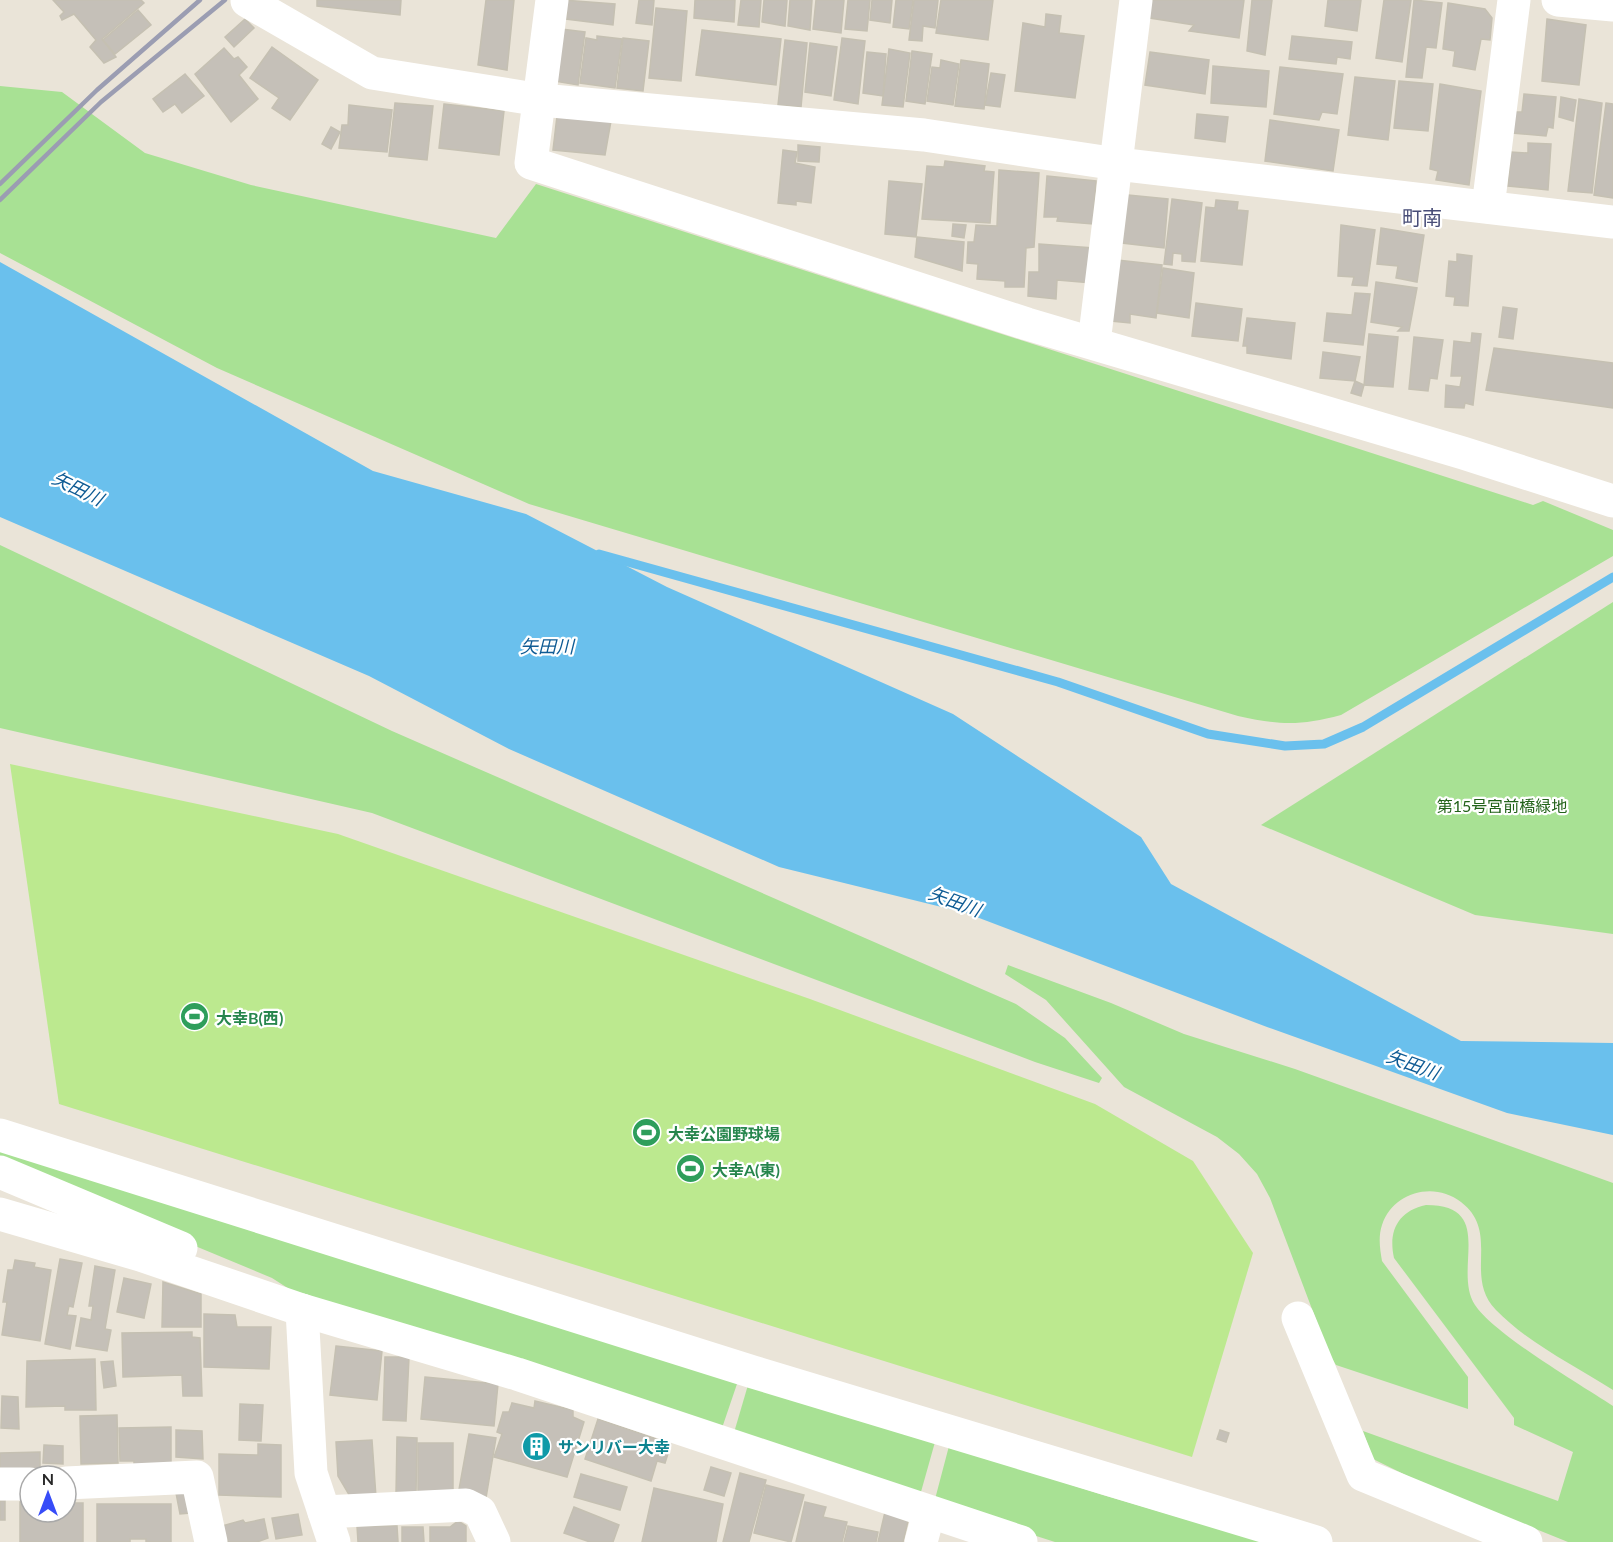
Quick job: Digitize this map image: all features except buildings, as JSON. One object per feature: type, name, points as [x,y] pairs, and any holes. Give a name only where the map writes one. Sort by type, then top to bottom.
[{"type":"street","points":[[552,0],[531,163],[1027,324],[1613,501]]},
{"type":"street","points":[[1094,343],[1118,164],[1136,0]]},
{"type":"street","points":[[1488,207],[1514,0]]},
{"type":"street","points":[[1558,0],[1613,5]]},
{"type":"street","points":[[247,1],[372,73],[541,99],[924,135],[1118,164],[1613,222]]},
{"type":"street","points":[[0,1135],[753,1372],[1316,1542]]},
{"type":"street","points":[[0,1172],[265,1283],[302,1310]]},
{"type":"street","points":[[0,1214],[140,1255],[302,1310],[517,1374],[925,1527],[1021,1542]]},
{"type":"street","points":[[302,1310],[311,1473],[329,1527],[466,1505],[480,1512],[494,1542]]},
{"type":"street","points":[[1298,1318],[1363,1475],[1526,1542]]},
{"type":"street","points":[[78,1482],[197,1477],[211,1542]]},
{"type":"street","points":[[0,1484],[18,1484]]},
{"type":"green space","points":[[0,86],[62,92],[145,153],[251,185],[496,238],[536,184],[1533,505],[1543,501],[1613,530],[1613,556],[1341,715],[1301,723],[1266,721],[1238,716],[529,504],[217,368],[0,253]]},
{"type":"green space","points":[[0,545],[392,731],[1016,1004],[1065,1038],[1102,1078],[1099,1083],[1035,1062],[372,813],[0,728]]},
{"type":"green space","name":"第15号宮前橋緑地","points":[[1613,602],[1613,934],[1475,915],[1261,825]]},
{"type":"green space","name":"大幸公園野球場","points":[[10,764],[338,834],[810,999],[1095,1104],[1193,1161],[1253,1253],[1192,1457],[59,1104]]},
{"type":"green space","points":[[1008,965],[1111,1003],[1184,1034],[1295,1069],[1613,1183],[1613,1390],[1522,1333],[1496,1310],[1487,1297],[1482,1283],[1481,1241],[1479,1227],[1473,1214],[1461,1202],[1439,1192],[1416,1193],[1395,1205],[1387,1214],[1380,1238],[1382,1261],[1468,1377],[1468,1409],[1336,1365],[1329,1354],[1270,1198],[1257,1174],[1239,1154],[1217,1137],[1124,1087],[1046,1000],[1005,974]]},
{"type":"green space","points":[[0,1148],[738,1381],[721,1431],[319,1308],[272,1278],[0,1165]]},
{"type":"green space","points":[[1426,1205],[1448,1208],[1460,1216],[1467,1227],[1469,1291],[1475,1305],[1485,1317],[1539,1358],[1613,1406],[1613,1542],[1568,1542],[1424,1484],[1373,1459],[1363,1431],[1558,1501],[1573,1452],[1514,1425],[1514,1418],[1394,1258],[1393,1239],[1397,1224],[1408,1212]]},
{"type":"green space","points":[[748,1385],[935,1442],[919,1499],[733,1436]]},
{"type":"green space","points":[[949,1446],[1103,1495],[1264,1542],[1055,1542],[934,1503]]},
{"type":"water","name":"矢田川","points":[[0,262],[373,471],[526,514],[667,587],[953,714],[1141,837],[1171,884],[1461,1041],[1613,1043],[1613,1135],[1507,1113],[1267,1027],[966,913],[779,867],[509,749],[369,676],[0,517]]},
{"type":"waterway","points":[[599,554],[1058,682],[1208,734],[1285,746],[1324,744],[1363,727],[1613,577]]},
{"type":"railway","points":[[0,184],[97,90],[200,0]]},
{"type":"railway","points":[[0,200],[101,102],[225,0]]},
{"type":"place","name":"大幸B(西)","points":[[195,1017]]},
{"type":"place","name":"大幸公園野球場","points":[[647,1133]]},
{"type":"place","name":"大幸A(東)","points":[[691,1169]]},
{"type":"place","name":"サンリバー大幸","points":[[537,1446]]},
{"type":"district","name":"町南","points":[[1422,217]]}]
